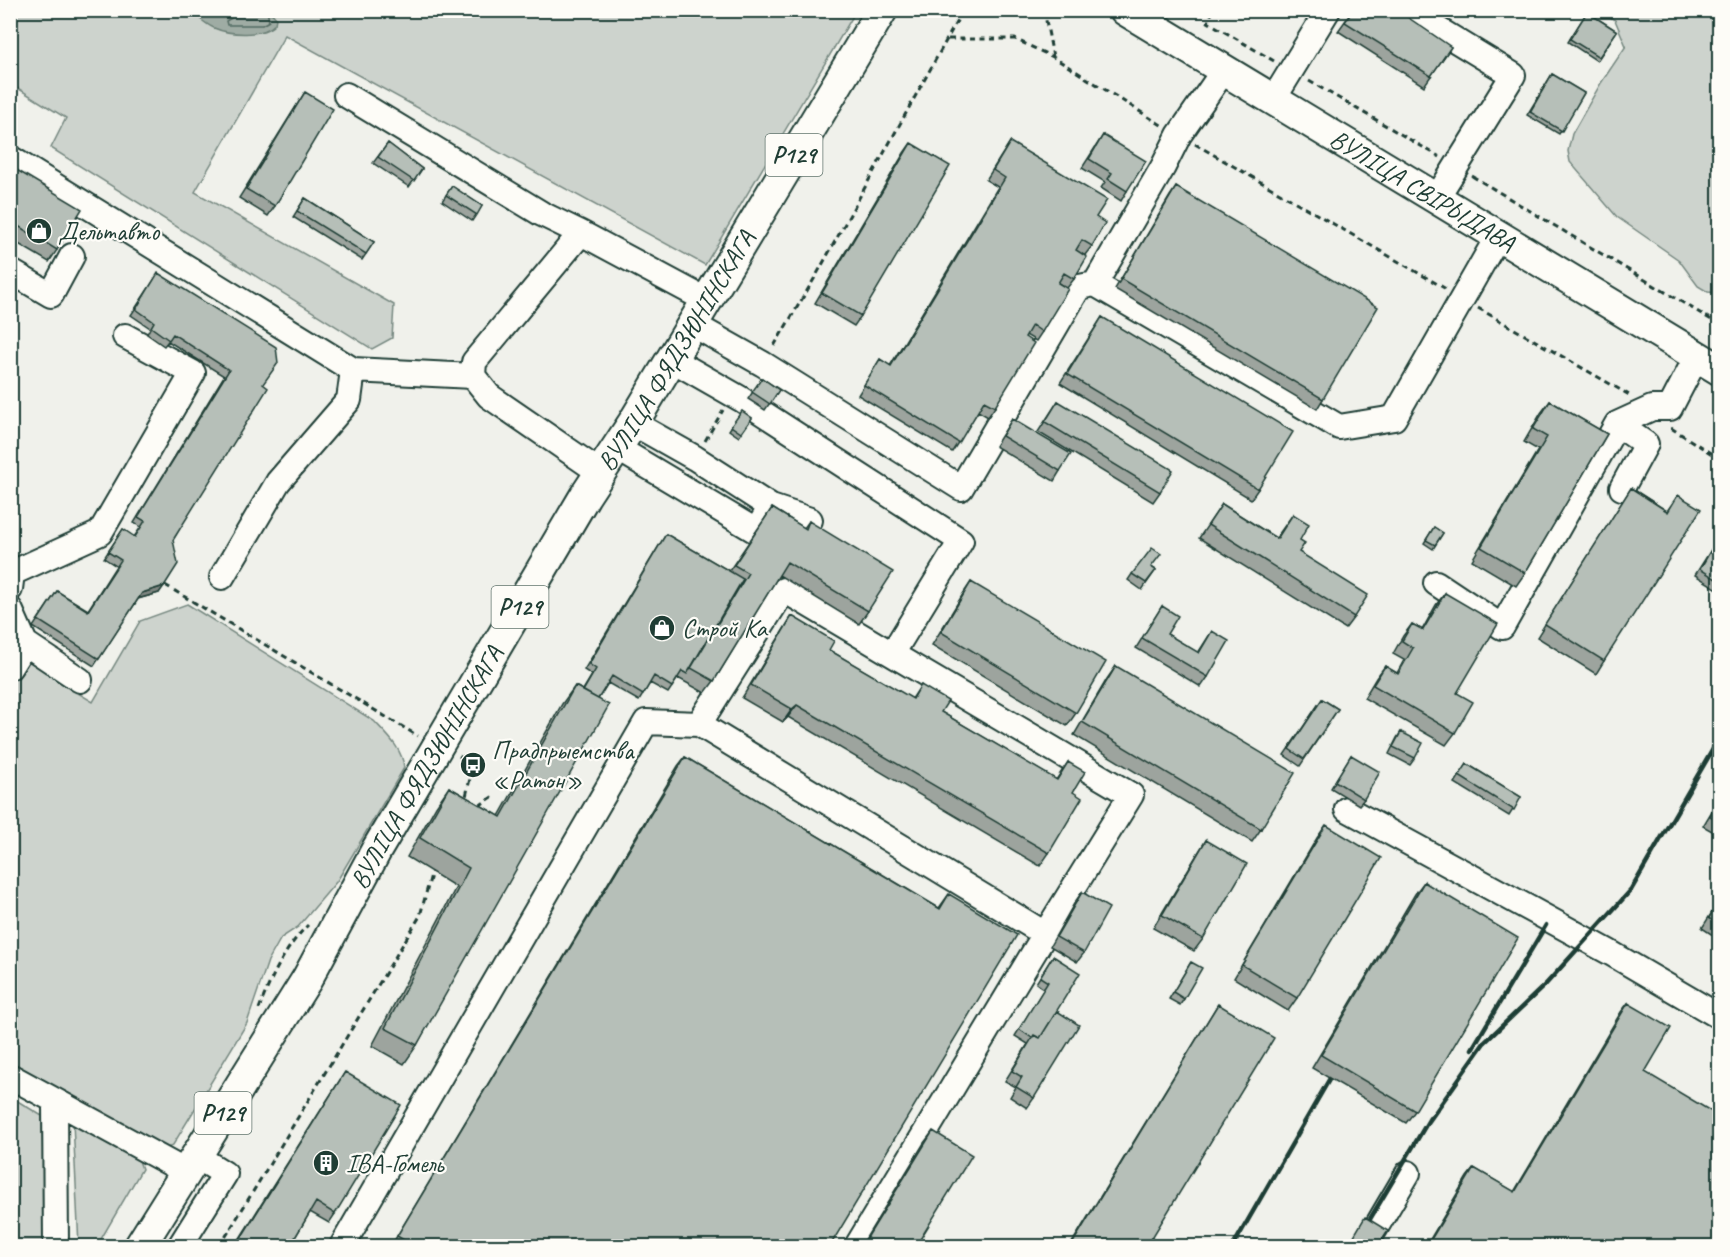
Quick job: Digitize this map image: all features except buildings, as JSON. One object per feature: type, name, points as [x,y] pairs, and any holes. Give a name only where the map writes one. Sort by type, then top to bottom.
[{"type":"main road","name":"ВУЛІЦА ФЯДЗЮНІНСКАГА","points":[[142,1246],[306,979],[377,849],[601,473],[882,10]]},
{"type":"main road","name":"ВУЛІЦА СВІРЫДАВА","points":[[1125,10],[1708,363]]},
{"type":"lane","points":[[1273,100],[1328,10]]},
{"type":"lane","points":[[1406,10],[1513,75],[1436,199]]},
{"type":"lane","points":[[1095,284],[1179,135],[1224,70]]},
{"type":"lane","points":[[346,95],[542,214],[581,233],[699,312],[763,364],[961,488],[1079,287],[1095,284],[1339,427],[1394,418],[1498,236]]},
{"type":"lane","points":[[10,158],[353,370],[473,376]]},
{"type":"lane","points":[[581,233],[474,362],[473,376],[489,396],[601,473]]},
{"type":"lane","points":[[10,271],[51,296],[72,256]]},
{"type":"lane","points":[[11,578],[100,533],[193,373],[125,336]]},
{"type":"lane","points":[[671,359],[741,399],[961,541],[892,654]]},
{"type":"lane","points":[[1436,583],[1502,627],[1617,424],[1652,408],[1670,408],[1708,363]]},
{"type":"lane","points":[[222,577],[278,482],[349,400],[353,370]]},
{"type":"lane","points":[[633,423],[695,458],[771,507],[810,520]]},
{"type":"lane","points":[[1617,424],[1646,444],[1622,488]]},
{"type":"lane","points":[[617,448],[756,531],[771,507]]},
{"type":"lane","points":[[699,724],[784,591],[1131,795],[856,1246]]},
{"type":"lane","points":[[10,609],[18,638],[10,667]]},
{"type":"lane","points":[[18,638],[80,680]]},
{"type":"lane","points":[[342,1246],[646,722],[699,724],[1045,934]]},
{"type":"lane","points":[[1347,809],[1609,952],[1719,1017]]},
{"type":"lane","points":[[10,1076],[55,1102],[191,1164],[225,1174],[180,1246]]},
{"type":"lane","points":[[55,1102],[56,1246]]},
{"type":"lane","points":[[1365,1246],[1408,1173]]},
{"type":"path","points":[[763,364],[817,274],[963,10]]},
{"type":"path","points":[[1044,10],[1053,57]]},
{"type":"path","points":[[1208,22],[1213,10]]},
{"type":"path","points":[[948,39],[1015,39],[1053,57],[1179,135],[1652,408],[1674,432],[1719,459]]},
{"type":"path","points":[[704,443],[728,404],[741,399]]},
{"type":"path","points":[[165,585],[426,741]]},
{"type":"path","points":[[463,809],[473,765]]},
{"type":"path","points":[[478,807],[495,795]]},
{"type":"path","points":[[220,1246],[420,916],[428,877],[432,871]]},
{"type":"path","points":[[271,979],[298,934]]},
{"type":"shaded area","points":[[11,11],[856,11],[705,265],[285,35],[195,192],[394,305],[392,338],[372,349],[51,148],[66,118],[11,84]]},
{"type":"shaded area","points":[[1599,11],[1719,11],[1719,293],[1708,292],[1698,286],[1679,260],[1617,217],[1570,162],[1568,151],[1572,134],[1601,83],[1626,46],[1615,20]]},
{"type":"shaded area","points":[[187,604],[374,721],[401,754],[404,768],[337,881],[298,927],[281,938],[268,961],[247,1023],[173,1145],[168,1148],[11,1064],[10,682],[23,662],[31,658],[53,671],[56,680],[93,702],[140,621]]},
{"type":"shaded area","points":[[11,1097],[42,1116],[45,1246],[11,1246]]},
{"type":"shaded area","points":[[73,1122],[138,1158],[142,1169],[97,1246],[79,1246]]},
{"type":"water","points":[[191,11],[216,11],[226,14],[232,11],[270,11],[276,18],[275,24],[270,28],[246,34],[214,28]]},
{"type":"railway","points":[[1427,1124],[1484,1043],[1546,984],[1631,890],[1720,737]]},
{"type":"railway","points":[[1472,1049],[1546,925]]},
{"type":"railway","points":[[1233,1246],[1330,1078]]},
{"type":"railway","points":[[1354,1246],[1430,1118]]},
{"type":"place","name":"Дельтавто","points":[[39,231]]},
{"type":"place","name":"Строй Ка","points":[[662,628]]},
{"type":"place","name":"Прадпрыемства «Ратон»","points":[[473,765]]},
{"type":"place","name":"IBA-Гомель","points":[[326,1163]]}]
